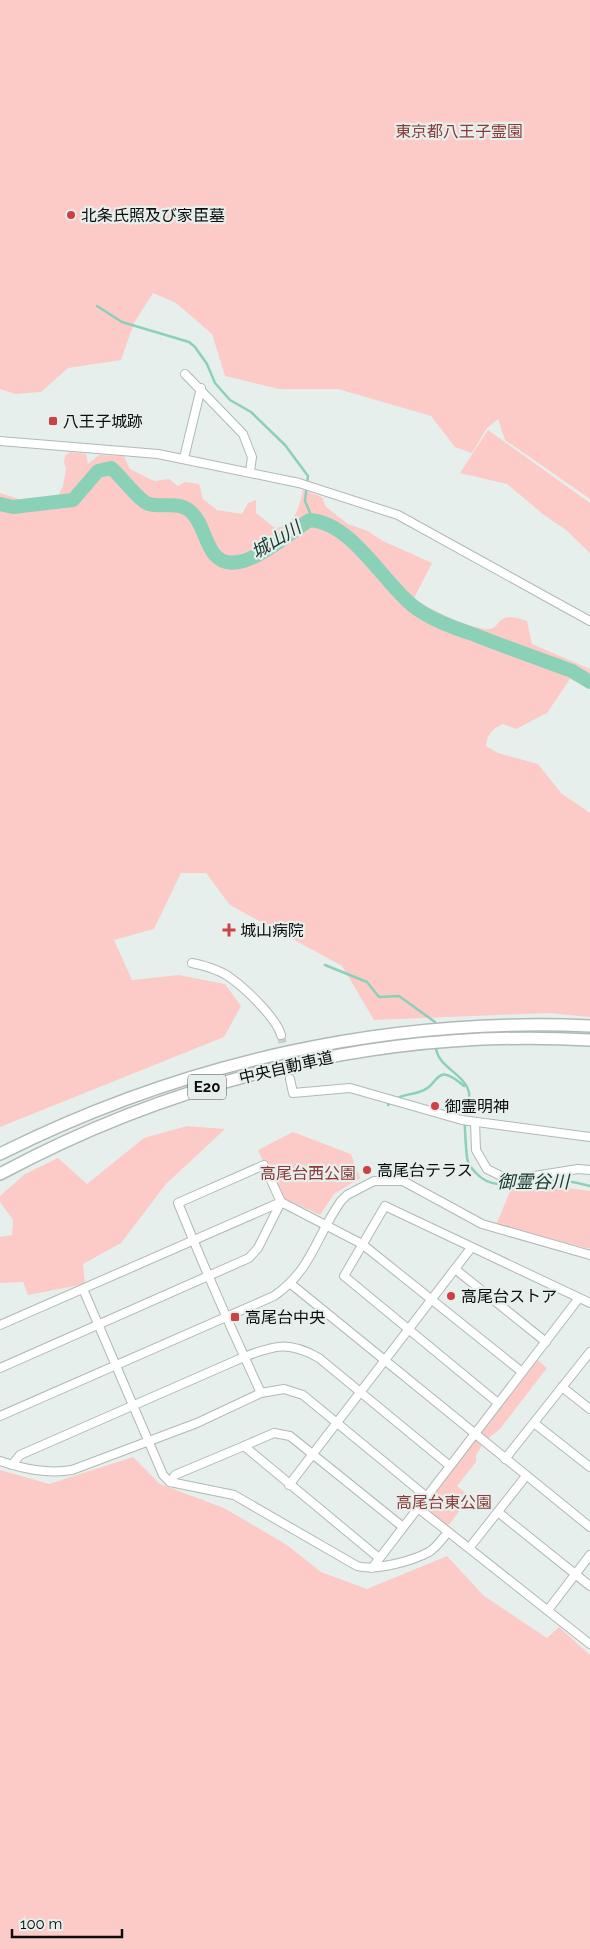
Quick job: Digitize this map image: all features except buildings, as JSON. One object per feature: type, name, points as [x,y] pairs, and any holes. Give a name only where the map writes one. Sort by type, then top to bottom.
[{"type":"highway","name":"中央自動車道","points":[[0,1154],[82,1117],[148,1091],[255,1058],[335,1042],[425,1029],[496,1025],[590,1026]]},
{"type":"highway","name":"中央自動車道","points":[[0,1174],[75,1136],[124,1116],[225,1082],[300,1062],[426,1043],[510,1038],[590,1040]]},
{"type":"street","points":[[185,374],[201,388],[243,434],[252,457],[250,471]]},
{"type":"street","points":[[184,458],[201,388]]},
{"type":"street","points":[[0,441],[158,454],[250,471],[310,486],[398,515],[590,621]]},
{"type":"street","points":[[192,963],[208,966],[233,979],[275,1022],[281,1035]]},
{"type":"street","points":[[290,1079],[293,1093],[350,1088],[469,1121],[590,1137]]},
{"type":"street","points":[[469,1121],[476,1150],[487,1169],[509,1180],[578,1169],[590,1170]]},
{"type":"street","points":[[261,1393],[178,1203],[264,1165],[281,1202],[362,1244],[432,1298],[522,1372]]},
{"type":"street","points":[[0,1415],[228,1318],[274,1296],[291,1284],[306,1263],[326,1224],[341,1201],[361,1187],[374,1181],[403,1181],[482,1224],[590,1255]]},
{"type":"street","points":[[0,1325],[281,1202]]},
{"type":"street","points":[[0,1368],[249,1258],[258,1248],[281,1202]]},
{"type":"street","points":[[498,1403],[344,1276],[385,1206],[590,1303]]},
{"type":"street","points":[[289,1485],[471,1248]]},
{"type":"street","points":[[455,1269],[546,1342]]},
{"type":"street","points":[[291,1284],[590,1527]]},
{"type":"street","points":[[83,1289],[163,1475],[170,1482],[234,1495],[357,1566],[372,1568],[428,1552],[448,1532]]},
{"type":"street","points":[[372,1568],[579,1298]]},
{"type":"street","points":[[12,1465],[20,1456],[244,1357],[268,1348],[290,1345],[319,1358],[450,1466]]},
{"type":"street","points":[[505,1459],[590,1353]]},
{"type":"street","points":[[562,1387],[590,1409]]},
{"type":"street","points":[[0,1461],[32,1470],[66,1471],[150,1442],[261,1393],[273,1389],[293,1390],[303,1395],[426,1497]]},
{"type":"street","points":[[534,1422],[590,1467]]},
{"type":"street","points":[[170,1482],[176,1475],[267,1435],[280,1433],[299,1440],[403,1527]]},
{"type":"street","points":[[244,1446],[379,1558]]},
{"type":"street","points":[[470,1548],[526,1476]]},
{"type":"street","points":[[418,1508],[590,1644]]},
{"type":"street","points":[[498,1512],[590,1586]]},
{"type":"street","points":[[548,1610],[590,1555]]},
{"type":"green space","name":"東京都八王子霊園","points":[[0,0],[590,0],[590,499],[505,440],[498,419],[487,428],[472,453],[455,447],[431,416],[338,389],[279,389],[225,376],[212,334],[176,303],[153,293],[134,323],[121,360],[68,368],[41,392],[15,394],[0,389]]},
{"type":"green space","points":[[488,430],[590,503],[590,553],[565,529],[544,515],[507,484],[460,473]]},
{"type":"green space","points":[[70,452],[86,454],[88,464],[99,455],[124,456],[130,469],[154,481],[169,479],[178,486],[185,482],[199,484],[203,499],[217,510],[242,514],[248,503],[256,500],[256,513],[275,528],[282,527],[292,520],[298,509],[303,490],[322,497],[326,507],[348,524],[368,531],[383,541],[432,563],[414,598],[420,602],[465,624],[486,629],[495,627],[501,620],[507,617],[527,621],[532,644],[590,669],[590,686],[570,679],[547,713],[516,729],[503,724],[499,726],[489,735],[486,746],[498,753],[538,764],[561,793],[590,813],[590,1017],[549,1013],[374,1020],[342,966],[230,905],[206,873],[181,873],[154,929],[114,940],[132,980],[179,975],[225,984],[241,1006],[224,1037],[0,1127],[0,493],[22,500],[57,498],[63,486],[66,469],[65,456]]},
{"type":"green space","points":[[187,1126],[225,1129],[166,1184],[121,1243],[83,1264],[85,1284],[28,1295],[23,1282],[0,1283],[0,1237],[12,1235],[13,1220],[0,1202],[0,1196],[25,1174],[58,1158],[87,1184],[144,1138]]},
{"type":"green space","name":"高尾台西公園","points":[[293,1132],[351,1154],[360,1178],[334,1194],[320,1215],[279,1196],[258,1150]]},
{"type":"green space","points":[[558,1187],[590,1191],[590,1249],[496,1225],[511,1189]]},
{"type":"green space","name":"高尾台東公園","points":[[534,1357],[547,1368],[500,1429],[484,1442],[476,1455],[476,1462],[457,1486],[470,1497],[445,1530],[418,1508]]},
{"type":"green space","points":[[133,1457],[160,1484],[224,1508],[287,1545],[321,1572],[367,1589],[447,1556],[484,1596],[547,1638],[559,1627],[590,1655],[590,1949],[0,1949],[0,1470],[49,1484]]},
{"type":"waterway","points":[[97,306],[122,322],[189,342],[195,347],[207,364],[215,383],[230,400],[251,412],[285,445],[308,476],[305,501],[313,520]]},
{"type":"waterway","name":"城山川","points":[[0,504],[13,507],[73,500],[98,471],[111,468],[145,502],[154,505],[176,505],[190,511],[201,526],[214,554],[224,561],[236,562],[249,559],[263,552],[310,520],[325,524],[339,531],[353,542],[401,595],[427,615],[451,626],[572,671],[590,682]]},
{"type":"waterway","name":"御霊谷川","points":[[325,965],[367,982],[379,997],[399,996],[435,1022],[435,1027]]},
{"type":"waterway","name":"御霊谷川","points":[[436,1047],[441,1060],[462,1080],[469,1092],[469,1101],[465,1115],[466,1148],[468,1161],[476,1173],[491,1183],[499,1184],[551,1180],[568,1181],[590,1186]]},
{"type":"waterway","name":"御霊谷川","points":[[388,1105],[399,1097],[426,1089],[442,1075],[454,1078],[464,1086]]},
{"type":"tunnel","points":[[281,1035],[290,1079]]},
{"type":"place","name":"北条氏照及び家臣墓","points":[[71,215]]},
{"type":"place","name":"八王子城跡","points":[[53,421]]},
{"type":"place","name":"城山病院","points":[[229,930]]},
{"type":"place","name":"御霊明神","points":[[435,1106]]},
{"type":"place","name":"高尾台テラス","points":[[367,1170]]},
{"type":"place","name":"高尾台ストア","points":[[451,1296]]},
{"type":"place","name":"高尾台中央","points":[[235,1317]]}]
